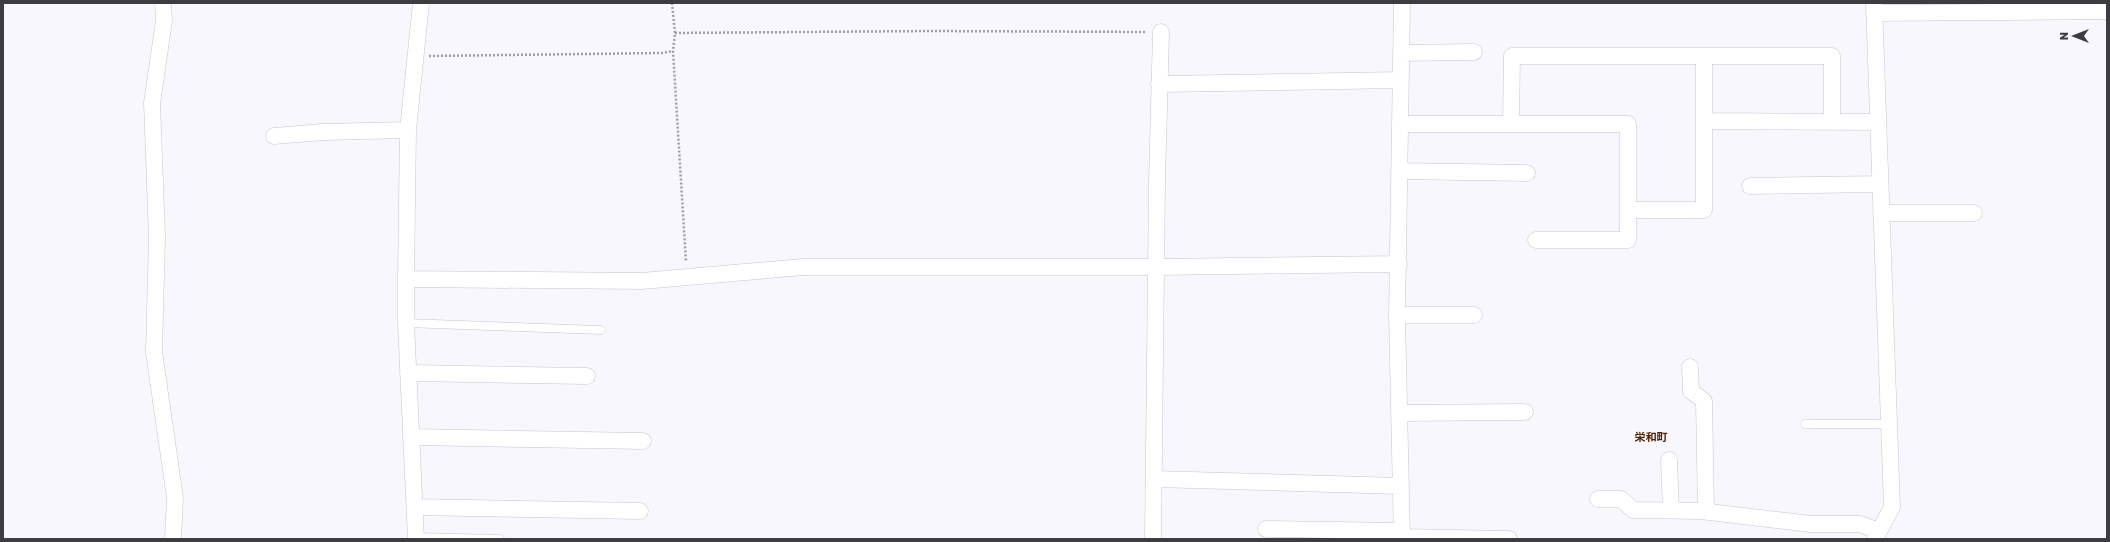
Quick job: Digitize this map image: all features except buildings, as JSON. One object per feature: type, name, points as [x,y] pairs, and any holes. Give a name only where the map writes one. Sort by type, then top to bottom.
[{"type":"street","points":[[163,3],[164,21],[152,102],[157,237],[154,352],[175,498],[173,539]]},
{"type":"street","points":[[416,538],[406,323],[406,279],[408,130],[417,56],[421,3]]},
{"type":"street","points":[[1402,3],[1398,315],[1402,536]]},
{"type":"street","points":[[1598,499],[1621,499],[1633,510],[1706,511],[1811,524],[1860,524],[1877,535],[1892,507],[1874,8],[2107,11]]},
{"type":"street","points":[[1153,539],[1156,267],[1161,32]]},
{"type":"street","points":[[1401,53],[1474,52]]},
{"type":"street","points":[[1511,124],[1512,56],[1832,56],[1832,122]]},
{"type":"street","points":[[1628,210],[1704,210],[1704,56]]},
{"type":"street","points":[[1159,84],[1401,80]]},
{"type":"street","points":[[1704,121],[1878,122]]},
{"type":"street","points":[[1400,124],[1628,124],[1628,240],[1536,240]]},
{"type":"street","points":[[274,136],[323,132],[408,130]]},
{"type":"street","points":[[1400,171],[1527,173]]},
{"type":"street","points":[[1750,186],[1880,184]]},
{"type":"street","points":[[1881,213],[1974,213]]},
{"type":"street","points":[[406,279],[642,281],[803,267],[1156,267],[1399,264]]},
{"type":"street","points":[[1398,315],[1474,315]]},
{"type":"street","points":[[1690,367],[1692,391],[1704,401],[1706,511]]},
{"type":"street","points":[[408,373],[588,376]]},
{"type":"street","points":[[1399,413],[1525,412]]},
{"type":"street","points":[[411,437],[643,441]]},
{"type":"street","points":[[1669,460],[1671,510]]},
{"type":"street","points":[[1154,478],[1401,486]]},
{"type":"street","points":[[415,507],[640,511]]},
{"type":"street","points":[[1266,529],[1402,536],[1509,539]]},
{"type":"lane","points":[[406,323],[601,330]]},
{"type":"lane","points":[[1805,424],[1889,424]]},
{"type":"lane","points":[[416,538],[500,539]]},
{"type":"path","points":[[672,3],[675,33],[673,51],[686,278]]},
{"type":"path","points":[[675,33],[921,31],[1161,32]]},
{"type":"path","points":[[417,56],[662,53],[673,51]]},
{"type":"district","name":"栄和町","points":[[1651,437]]}]
